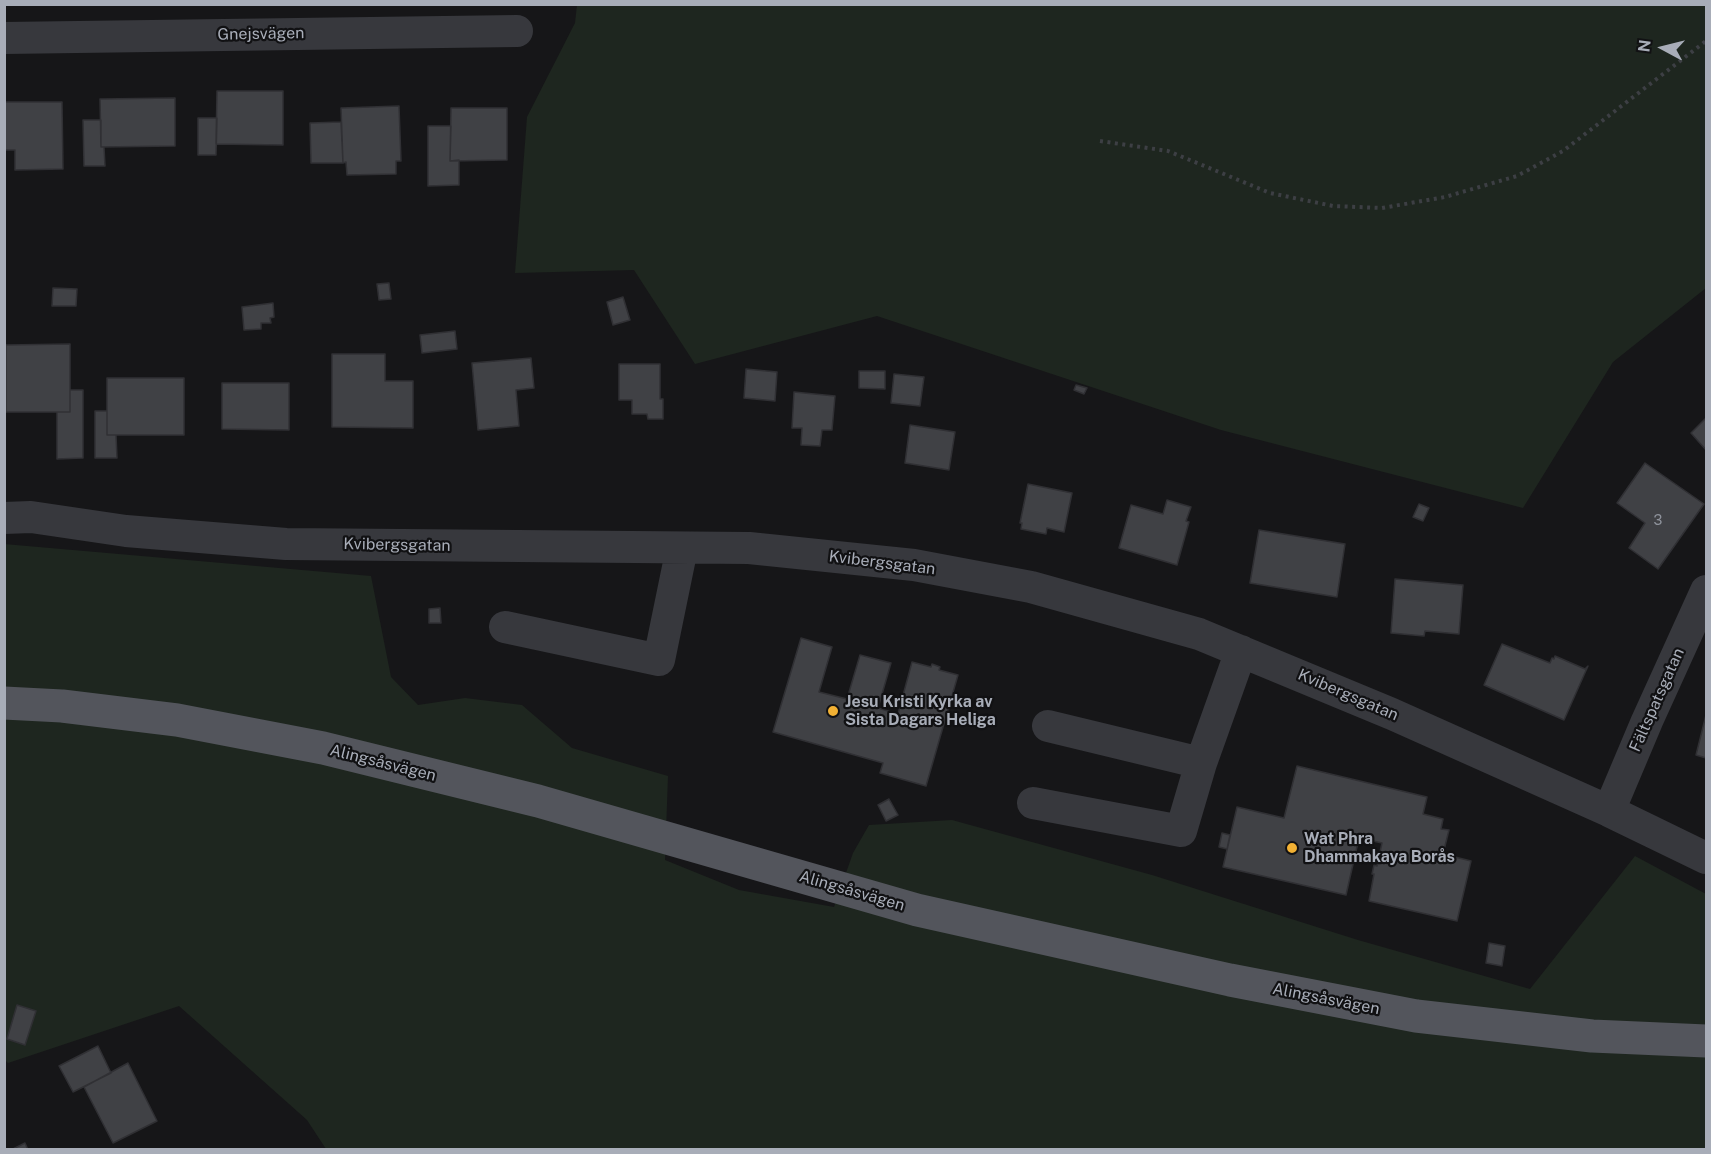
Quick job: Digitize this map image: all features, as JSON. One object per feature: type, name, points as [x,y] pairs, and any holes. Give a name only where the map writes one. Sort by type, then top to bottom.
[{"type":"main road","name":"Alingsåsvägen","points":[[4,703],[62,706],[177,720],[323,748],[538,801],[917,910],[1254,985],[1416,1016],[1592,1036],[1707,1041]]},
{"type":"street","name":"Gnejsvägen","points":[[4,38],[517,31]]},
{"type":"street","name":"Kvibergsgatan","points":[[4,518],[31,518],[126,531],[286,544],[749,548],[914,565],[1031,588],[1199,634],[1392,714],[1609,811],[1707,858]]},
{"type":"street","points":[[505,627],[659,660],[682,548]]},
{"type":"street","name":"Fältspatsgatan","points":[[1609,811],[1647,721],[1707,591]]},
{"type":"street","points":[[1033,802],[1181,831],[1201,763],[1241,651]]},
{"type":"street","points":[[1048,726],[1201,763]]},
{"type":"path","points":[[1100,141],[1168,151],[1270,193],[1333,206],[1382,208],[1446,197],[1516,176],[1563,151],[1707,40]]},
{"type":"shaded area","points":[[577,5],[1706,5],[1706,288],[1613,362],[1523,508],[1221,430],[877,316],[695,364],[634,270],[515,273],[527,117],[575,23]]},
{"type":"shaded area","points":[[4,544],[371,576],[391,677],[418,705],[465,698],[522,705],[572,748],[668,776],[665,860],[739,890],[834,907],[853,853],[869,825],[952,820],[1152,875],[1358,940],[1530,989],[1635,856],[1706,894],[1706,1149],[326,1149],[307,1120],[179,1006],[8,1063],[4,1059]]},
{"type":"building","points":[[217,91],[283,91],[283,145],[216,144]]},
{"type":"building","points":[[175,98],[175,146],[101,147],[100,99]]},
{"type":"building","points":[[4,102],[62,102],[63,169],[15,170],[15,150],[4,150]]},
{"type":"building","points":[[399,106],[401,161],[396,161],[396,174],[347,175],[346,162],[343,163],[341,108]]},
{"type":"building","points":[[451,108],[507,108],[507,160],[450,161]]},
{"type":"building","points":[[198,118],[217,118],[216,155],[198,155]]},
{"type":"building","points":[[83,120],[101,120],[101,147],[104,147],[105,166],[84,166]]},
{"type":"building","points":[[341,122],[343,163],[311,163],[310,123]]},
{"type":"building","points":[[428,126],[451,126],[450,161],[459,160],[459,185],[428,186]]},
{"type":"building","points":[[389,283],[391,299],[379,300],[377,284]]},
{"type":"building","points":[[53,288],[77,289],[76,306],[52,306]]},
{"type":"building","points":[[623,297],[630,320],[613,325],[607,302]]},
{"type":"building","points":[[273,303],[274,317],[270,318],[271,323],[261,323],[261,329],[244,330],[242,307]]},
{"type":"building","points":[[455,331],[457,349],[422,353],[420,335]]},
{"type":"building","points":[[70,344],[70,412],[6,412],[6,345]]},
{"type":"building","points":[[332,354],[385,354],[385,381],[413,381],[413,428],[332,427]]},
{"type":"building","points":[[531,358],[534,388],[516,390],[519,426],[478,430],[472,363]]},
{"type":"building","points":[[619,364],[660,364],[660,399],[663,399],[663,419],[648,419],[647,414],[632,414],[632,400],[619,400]]},
{"type":"building","points":[[746,369],[777,372],[775,401],[744,398]]},
{"type":"building","points":[[859,371],[885,371],[885,389],[859,388]]},
{"type":"building","points":[[894,374],[924,377],[920,406],[891,403]]},
{"type":"building","points":[[107,378],[184,378],[184,435],[107,435]]},
{"type":"building","points":[[222,383],[289,383],[289,430],[222,429]]},
{"type":"building","points":[[1076,385],[1087,388],[1084,394],[1074,390]]},
{"type":"building","points":[[70,390],[83,390],[83,458],[57,459],[57,412],[70,412]]},
{"type":"building","points":[[794,392],[835,396],[832,430],[822,430],[820,446],[801,445],[802,428],[792,428]]},
{"type":"building","points":[[95,411],[107,411],[107,435],[116,435],[117,458],[95,458]]},
{"type":"building","points":[[1706,418],[1706,450],[1691,433]]},
{"type":"building","points":[[910,425],[955,432],[949,470],[905,463]]},
{"type":"building","points":[[1645,463],[1704,504],[1658,569],[1629,548],[1645,523],[1617,503]]},
{"type":"building","points":[[1028,484],[1072,493],[1064,532],[1047,528],[1046,534],[1021,529],[1022,523],[1020,523]]},
{"type":"building","points":[[1167,500],[1191,507],[1177,565],[1119,548],[1131,505],[1163,514]]},
{"type":"building","points":[[1419,504],[1429,508],[1423,521],[1413,517]]},
{"type":"building","points":[[1259,530],[1345,544],[1337,597],[1250,583]]},
{"type":"building","points":[[1395,579],[1463,585],[1459,634],[1425,631],[1424,636],[1391,633]]},
{"type":"building","points":[[440,608],[441,623],[429,623],[429,609]]},
{"type":"building","name":"Jesu Kristi Kyrka av Sista Dagars Heliga","points":[[801,638],[832,647],[819,692],[847,699],[860,655],[891,663],[878,708],[898,714],[912,662],[931,667],[932,664],[940,667],[939,670],[958,675],[926,786],[880,773],[883,763],[773,732]]},
{"type":"building","points":[[1502,644],[1550,663],[1555,656],[1585,669],[1588,666],[1564,720],[1484,685]]},
{"type":"building","points":[[1706,715],[1706,758],[1696,755]]},
{"type":"building","name":"Wat Phra Dhammakaya Borås","points":[[1297,766],[1427,797],[1423,814],[1443,819],[1441,829],[1449,830],[1443,854],[1471,861],[1457,921],[1369,901],[1374,865],[1377,866],[1382,843],[1359,838],[1346,895],[1223,867],[1237,807],[1284,818]]},
{"type":"building","points":[[889,799],[898,815],[886,821],[878,805]]},
{"type":"building","points":[[1222,833],[1230,835],[1227,849],[1219,847]]},
{"type":"building","points":[[1489,943],[1505,946],[1502,966],[1486,963]]},
{"type":"building","points":[[17,1005],[36,1011],[25,1045],[7,1039]]},
{"type":"building","points":[[98,1046],[111,1073],[73,1092],[59,1066]]},
{"type":"building","points":[[128,1063],[157,1121],[113,1143],[84,1087]]},
{"type":"building","points":[[25,1143],[28,1150],[11,1150]]},
{"type":"place","name":"Jesu Kristi Kyrka av Sista Dagars Heliga","points":[[833,711]]},
{"type":"place","name":"Wat Phra Dhammakaya Borås","points":[[1292,848]]}]
